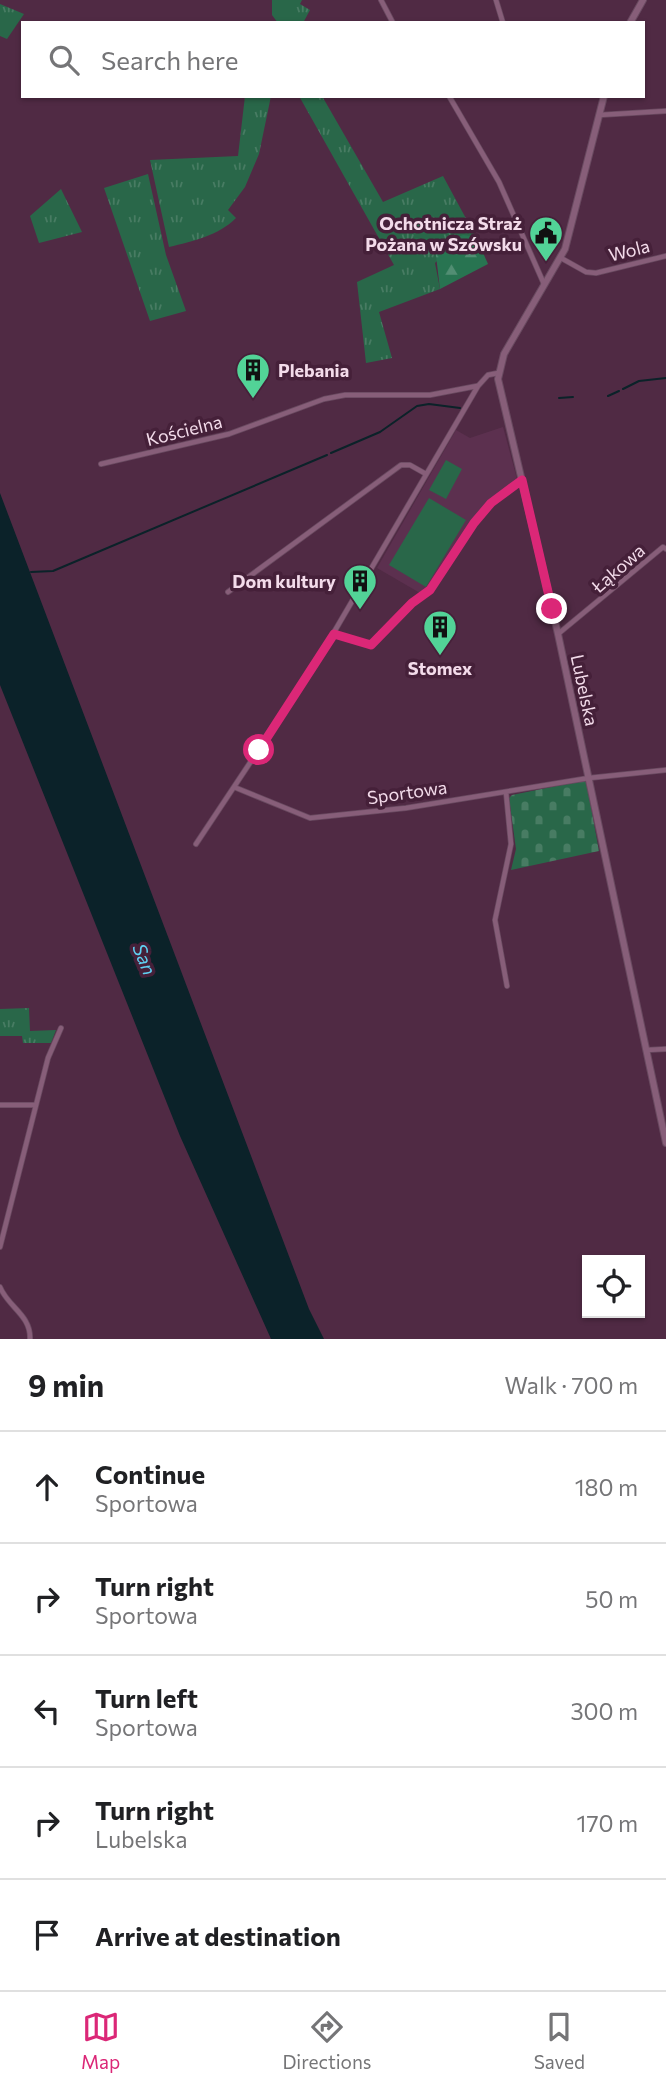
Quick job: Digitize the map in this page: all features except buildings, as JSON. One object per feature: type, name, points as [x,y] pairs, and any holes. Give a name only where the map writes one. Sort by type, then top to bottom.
[{"type":"main road","points":[[631,21],[643,0]]},
{"type":"main road","points":[[498,373],[504,354],[561,258],[568,240],[603,98]]},
{"type":"main road","name":"Lubelska","points":[[498,373],[590,778],[666,1143]]},
{"type":"street","points":[[381,0],[392,21]]},
{"type":"street","points":[[496,0],[502,21]]},
{"type":"street","points":[[451,98],[499,183],[545,285]]},
{"type":"street","points":[[599,115],[666,111]]},
{"type":"street","name":"Wola","points":[[561,258],[586,272],[597,273],[666,256]]},
{"type":"street","points":[[196,844],[334,634],[478,386],[488,375],[498,373]]},
{"type":"street","name":"Kościelna","points":[[100,464],[229,434],[324,399],[345,395],[430,395],[478,386]]},
{"type":"street","points":[[228,592],[401,465],[410,465],[426,474]]},
{"type":"street","points":[[334,634],[371,645],[412,603],[430,590],[474,523],[491,503],[522,480]]},
{"type":"street","name":"Łąkowa","points":[[558,634],[665,548]]},
{"type":"street","name":"Sportowa","points":[[234,787],[310,818],[590,778],[666,770]]},
{"type":"street","points":[[506,792],[511,844],[495,920],[507,986]]},
{"type":"street","points":[[0,1247],[48,1058],[61,1028]]},
{"type":"street","points":[[647,1050],[666,1049]]},
{"type":"street","points":[[0,1105],[36,1105]]},
{"type":"street","points":[[0,1287],[24,1316],[30,1330],[30,1339]]},
{"type":"shaded area","points":[[503,427],[517,479],[474,519],[427,590],[420,593],[377,568],[456,430],[470,438]]},
{"type":"green space","points":[[272,0],[302,0],[300,4],[310,10],[304,21],[276,21],[272,15]]},
{"type":"green space","points":[[0,4],[24,14],[7,39],[0,36]]},
{"type":"green space","points":[[245,98],[271,98],[259,154],[245,187],[228,210],[236,218],[213,234],[169,247],[150,160],[238,156]]},
{"type":"green space","points":[[300,98],[323,98],[383,202],[443,176],[476,237],[463,236],[435,263],[440,289],[379,312],[392,358],[366,363],[357,282],[394,265]]},
{"type":"green space","points":[[148,174],[166,255],[186,311],[150,321],[104,188]]},
{"type":"green space","points":[[61,189],[82,232],[39,243],[30,216]]},
{"type":"green space","points":[[463,235],[476,237],[488,264],[440,289],[435,247]]},
{"type":"green space","points":[[446,460],[462,469],[446,499],[429,490]]},
{"type":"green space","points":[[429,498],[466,520],[426,587],[389,565]]},
{"type":"green space","points":[[586,780],[599,851],[511,870],[516,849],[509,798],[512,795]]},
{"type":"green space","points":[[29,1008],[30,1031],[56,1030],[51,1043],[23,1043],[22,1036],[0,1036],[0,1009]]},
{"type":"water","name":"San","points":[[0,493],[309,1309],[324,1339],[271,1339],[180,1136],[0,685]]},
{"type":"waterway","points":[[623,389],[639,381],[666,378]]},
{"type":"waterway","points":[[608,396],[619,391]]},
{"type":"waterway","points":[[559,398],[573,397]]},
{"type":"waterway","points":[[331,453],[380,432],[417,406],[429,404],[460,408]]},
{"type":"waterway","points":[[31,572],[53,571],[327,455]]},
{"type":"place","name":"Ochotnicza Straż Pożana w Szówsku","points":[[546,263]]},
{"type":"place","name":"Plebania","points":[[253,400]]},
{"type":"place","name":"Dom kultury","points":[[360,611]]},
{"type":"place","name":"Stomex","points":[[440,657]]},
{"type":"route","points":[[259,750],[334,634],[371,645],[401,613],[430,590],[474,523],[491,503],[522,480],[552,609]]}]
